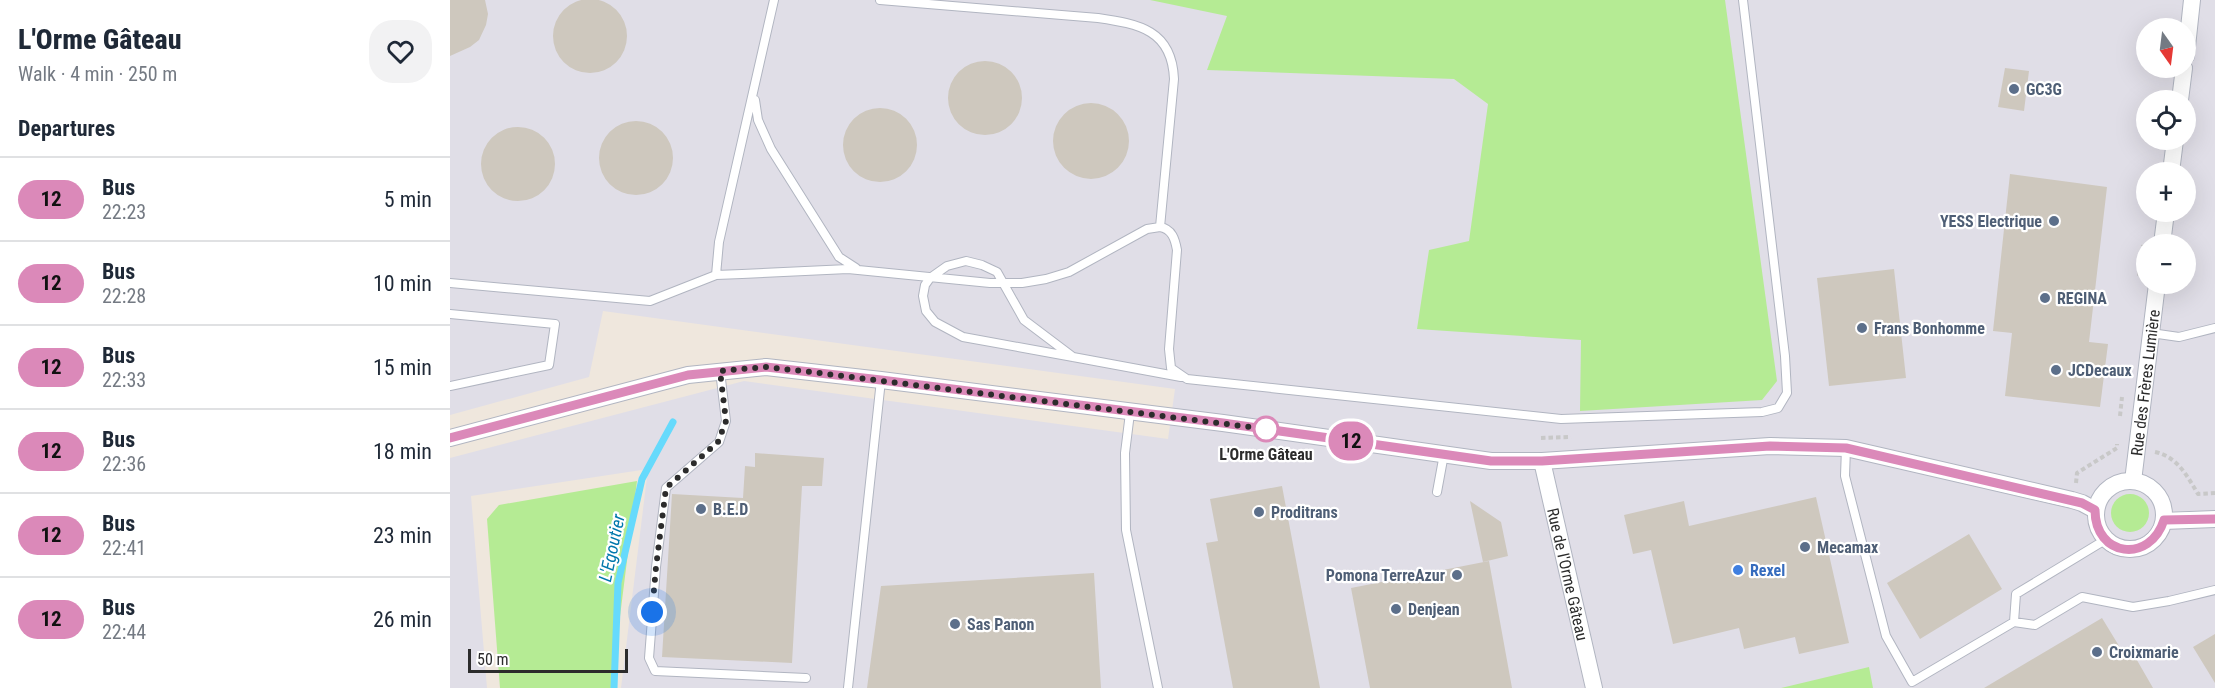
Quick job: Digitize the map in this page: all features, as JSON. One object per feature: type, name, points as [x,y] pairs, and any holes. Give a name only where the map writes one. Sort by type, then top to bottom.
[{"type":"street","points":[[2190,18],[2192,0]]},
{"type":"street","name":"Rue des Frères Lumière","points":[[2133,481],[2156,294]]},
{"type":"street","points":[[450,438],[688,375],[766,367],[1223,423],[1491,461],[1542,461],[1747,447],[1846,448],[2072,500],[2095,510]]},
{"type":"street","name":"Rue de l'Orme Gâteau","points":[[1542,461],[1594,688]]},
{"type":"street","points":[[2124,481],[2133,481],[2153,490],[2164,509],[2164,520],[2156,538],[2145,546],[2124,550],[2105,540],[2095,521],[2095,510],[2108,488],[2124,481]]},
{"type":"street","points":[[2164,520],[2215,519]]},
{"type":"lane","points":[[716,275],[719,242],[774,0]]},
{"type":"lane","points":[[880,0],[1098,18],[1132,23],[1155,36],[1170,53],[1174,79],[1160,227]]},
{"type":"lane","points":[[1072,357],[1024,320],[997,272],[966,261],[948,266],[930,278],[925,285],[923,296],[926,310],[935,322],[963,337],[1188,379],[1561,419],[1762,412],[1778,408],[1787,393],[1785,356],[1743,0]]},
{"type":"lane","points":[[754,94],[759,120],[777,159],[839,257],[864,271]]},
{"type":"lane","points":[[450,283],[650,301],[716,275],[848,269],[930,278],[1022,283],[1070,272],[1147,229],[1160,227],[1166,228],[1174,237],[1178,250],[1169,349],[1172,368],[1188,379]]},
{"type":"lane","points":[[450,314],[555,324],[549,365],[450,386]]},
{"type":"lane","points":[[2151,333],[2179,337],[2215,328]]},
{"type":"lane","points":[[720,371],[726,421],[718,442],[666,488],[656,567],[649,658],[655,671],[806,678]]},
{"type":"lane","points":[[848,688],[881,380]]},
{"type":"lane","points":[[1131,413],[1125,453],[1126,530],[1158,688]]},
{"type":"lane","points":[[1846,448],[1845,476],[1886,636],[1912,682],[2014,622],[2035,626],[2082,597],[2133,607],[2215,590]]},
{"type":"lane","points":[[1437,492],[1444,454]]},
{"type":"lane","points":[[2014,622],[2016,594],[2105,540]]},
{"type":"path","name":"Rue des Frères Lumière","points":[[2119,427],[2122,394]]},
{"type":"path","points":[[1541,438],[1571,437]]},
{"type":"path","name":"Rue des Frères Lumière","points":[[2076,486],[2077,473],[2116,448],[2118,437]]},
{"type":"path","name":"Rue des Frères Lumière","points":[[2153,451],[2168,454],[2184,470],[2198,494],[2215,493]]},
{"type":"shaded area","points":[[450,0],[2215,0],[2215,688],[621,688],[648,469],[471,496],[487,688],[450,688],[450,458],[744,381],[1168,439],[1175,389],[603,311],[589,377],[450,415]]},
{"type":"green space","points":[[1150,0],[1725,0],[1777,381],[1762,400],[1580,411],[1581,340],[1417,329],[1429,250],[1469,241],[1488,104],[1454,79],[1207,70],[1227,16]]},
{"type":"green space","points":[[637,481],[611,688],[500,688],[487,519],[499,505]]},
{"type":"green space","points":[[2130,494],[2144,499],[2149,513],[2144,527],[2130,532],[2116,527],[2111,513],[2116,499]]},
{"type":"green space","points":[[1869,667],[1873,688],[1781,688]]},
{"type":"building","points":[[590,-1],[611,5],[621,15],[627,36],[621,57],[611,67],[590,73],[569,67],[559,57],[553,36],[559,15],[569,5]]},
{"type":"building","points":[[450,0],[485,0],[488,14],[479,40],[450,56]]},
{"type":"building","points":[[978,61],[992,61],[1006,67],[1016,77],[1022,91],[1020,112],[1006,129],[992,135],[978,135],[964,129],[954,119],[948,105],[948,91],[954,77],[964,67]]},
{"type":"building","name":"GC3G","points":[[2005,68],[2029,71],[2024,111],[1998,107]]},
{"type":"building","points":[[1091,103],[1105,106],[1118,114],[1126,127],[1129,141],[1126,155],[1118,168],[1105,176],[1091,179],[1077,176],[1064,168],[1056,155],[1053,141],[1056,127],[1064,114],[1077,106]]},
{"type":"building","points":[[880,108],[901,114],[911,124],[917,145],[911,166],[901,176],[880,182],[859,176],[849,166],[843,145],[849,124],[859,114]]},
{"type":"building","points":[[636,121],[650,124],[662,132],[670,144],[673,158],[670,172],[662,184],[650,192],[636,195],[622,192],[610,184],[602,172],[599,158],[602,144],[610,132],[622,124]]},
{"type":"building","points":[[518,127],[539,133],[549,143],[555,164],[549,185],[539,195],[518,201],[497,195],[487,185],[481,164],[487,143],[497,133]]},
{"type":"building","points":[[2010,174],[2107,187],[2089,342],[2108,344],[2100,407],[2005,396],[2012,333],[1993,331]]},
{"type":"building","name":"Frans Bonhomme","points":[[1894,269],[1906,378],[1829,386],[1817,278]]},
{"type":"building","points":[[755,453],[824,458],[822,486],[802,486],[792,663],[662,657],[672,494],[743,498],[745,466],[755,467]]},
{"type":"building","points":[[1282,486],[1320,688],[1233,688],[1206,543],[1218,541],[1210,499]]},
{"type":"building","points":[[1816,497],[1849,643],[1799,654],[1795,637],[1744,649],[1739,628],[1673,644],[1651,550],[1633,554],[1624,515],[1684,501],[1689,526]]},
{"type":"building","points":[[1470,501],[1501,522],[1508,556],[1483,562]]},
{"type":"building","points":[[1969,534],[2002,589],[1920,639],[1887,583]]},
{"type":"building","points":[[1489,561],[1512,688],[1370,688],[1351,588]]},
{"type":"building","points":[[1094,573],[1101,688],[867,688],[881,586]]},
{"type":"building","points":[[2102,618],[2127,659],[2134,655],[2153,688],[1984,688]]},
{"type":"building","points":[[2215,634],[2215,683],[2193,647]]},
{"type":"waterway","name":"L'Egoutier","points":[[614,688],[618,583],[642,479],[673,422]]},
{"type":"bus line","name":"12","points":[[450,438],[688,375],[766,367],[1223,423],[1491,461],[1542,461],[1770,446],[1846,448],[2082,503],[2095,510],[2095,521],[2105,540],[2124,550],[2145,546],[2156,538],[2164,520],[2215,519]]},
{"type":"place","name":"GC3G","points":[[2014,89]]},
{"type":"place","name":"YESS Electrique","points":[[2054,221]]},
{"type":"place","name":"REGINA","points":[[2045,298]]},
{"type":"place","name":"Frans Bonhomme","points":[[1862,328]]},
{"type":"place","name":"JCDecaux","points":[[2056,370]]},
{"type":"place","name":"L'Orme Gâteau","points":[[1266,429]]},
{"type":"place","name":"B.E.D","points":[[701,509]]},
{"type":"place","name":"Proditrans","points":[[1259,512]]},
{"type":"place","name":"Mecamax","points":[[1805,547]]},
{"type":"place","name":"Rexel","points":[[1738,570]]},
{"type":"place","name":"Pomona TerreAzur","points":[[1457,575]]},
{"type":"place","name":"Denjean","points":[[1396,609]]},
{"type":"place","name":"Sas Panon","points":[[955,624]]},
{"type":"place","name":"Croixmarie","points":[[2097,652]]},
{"type":"route","points":[[652,612],[666,488],[718,442],[726,421],[720,371],[766,367],[1266,429]]}]
